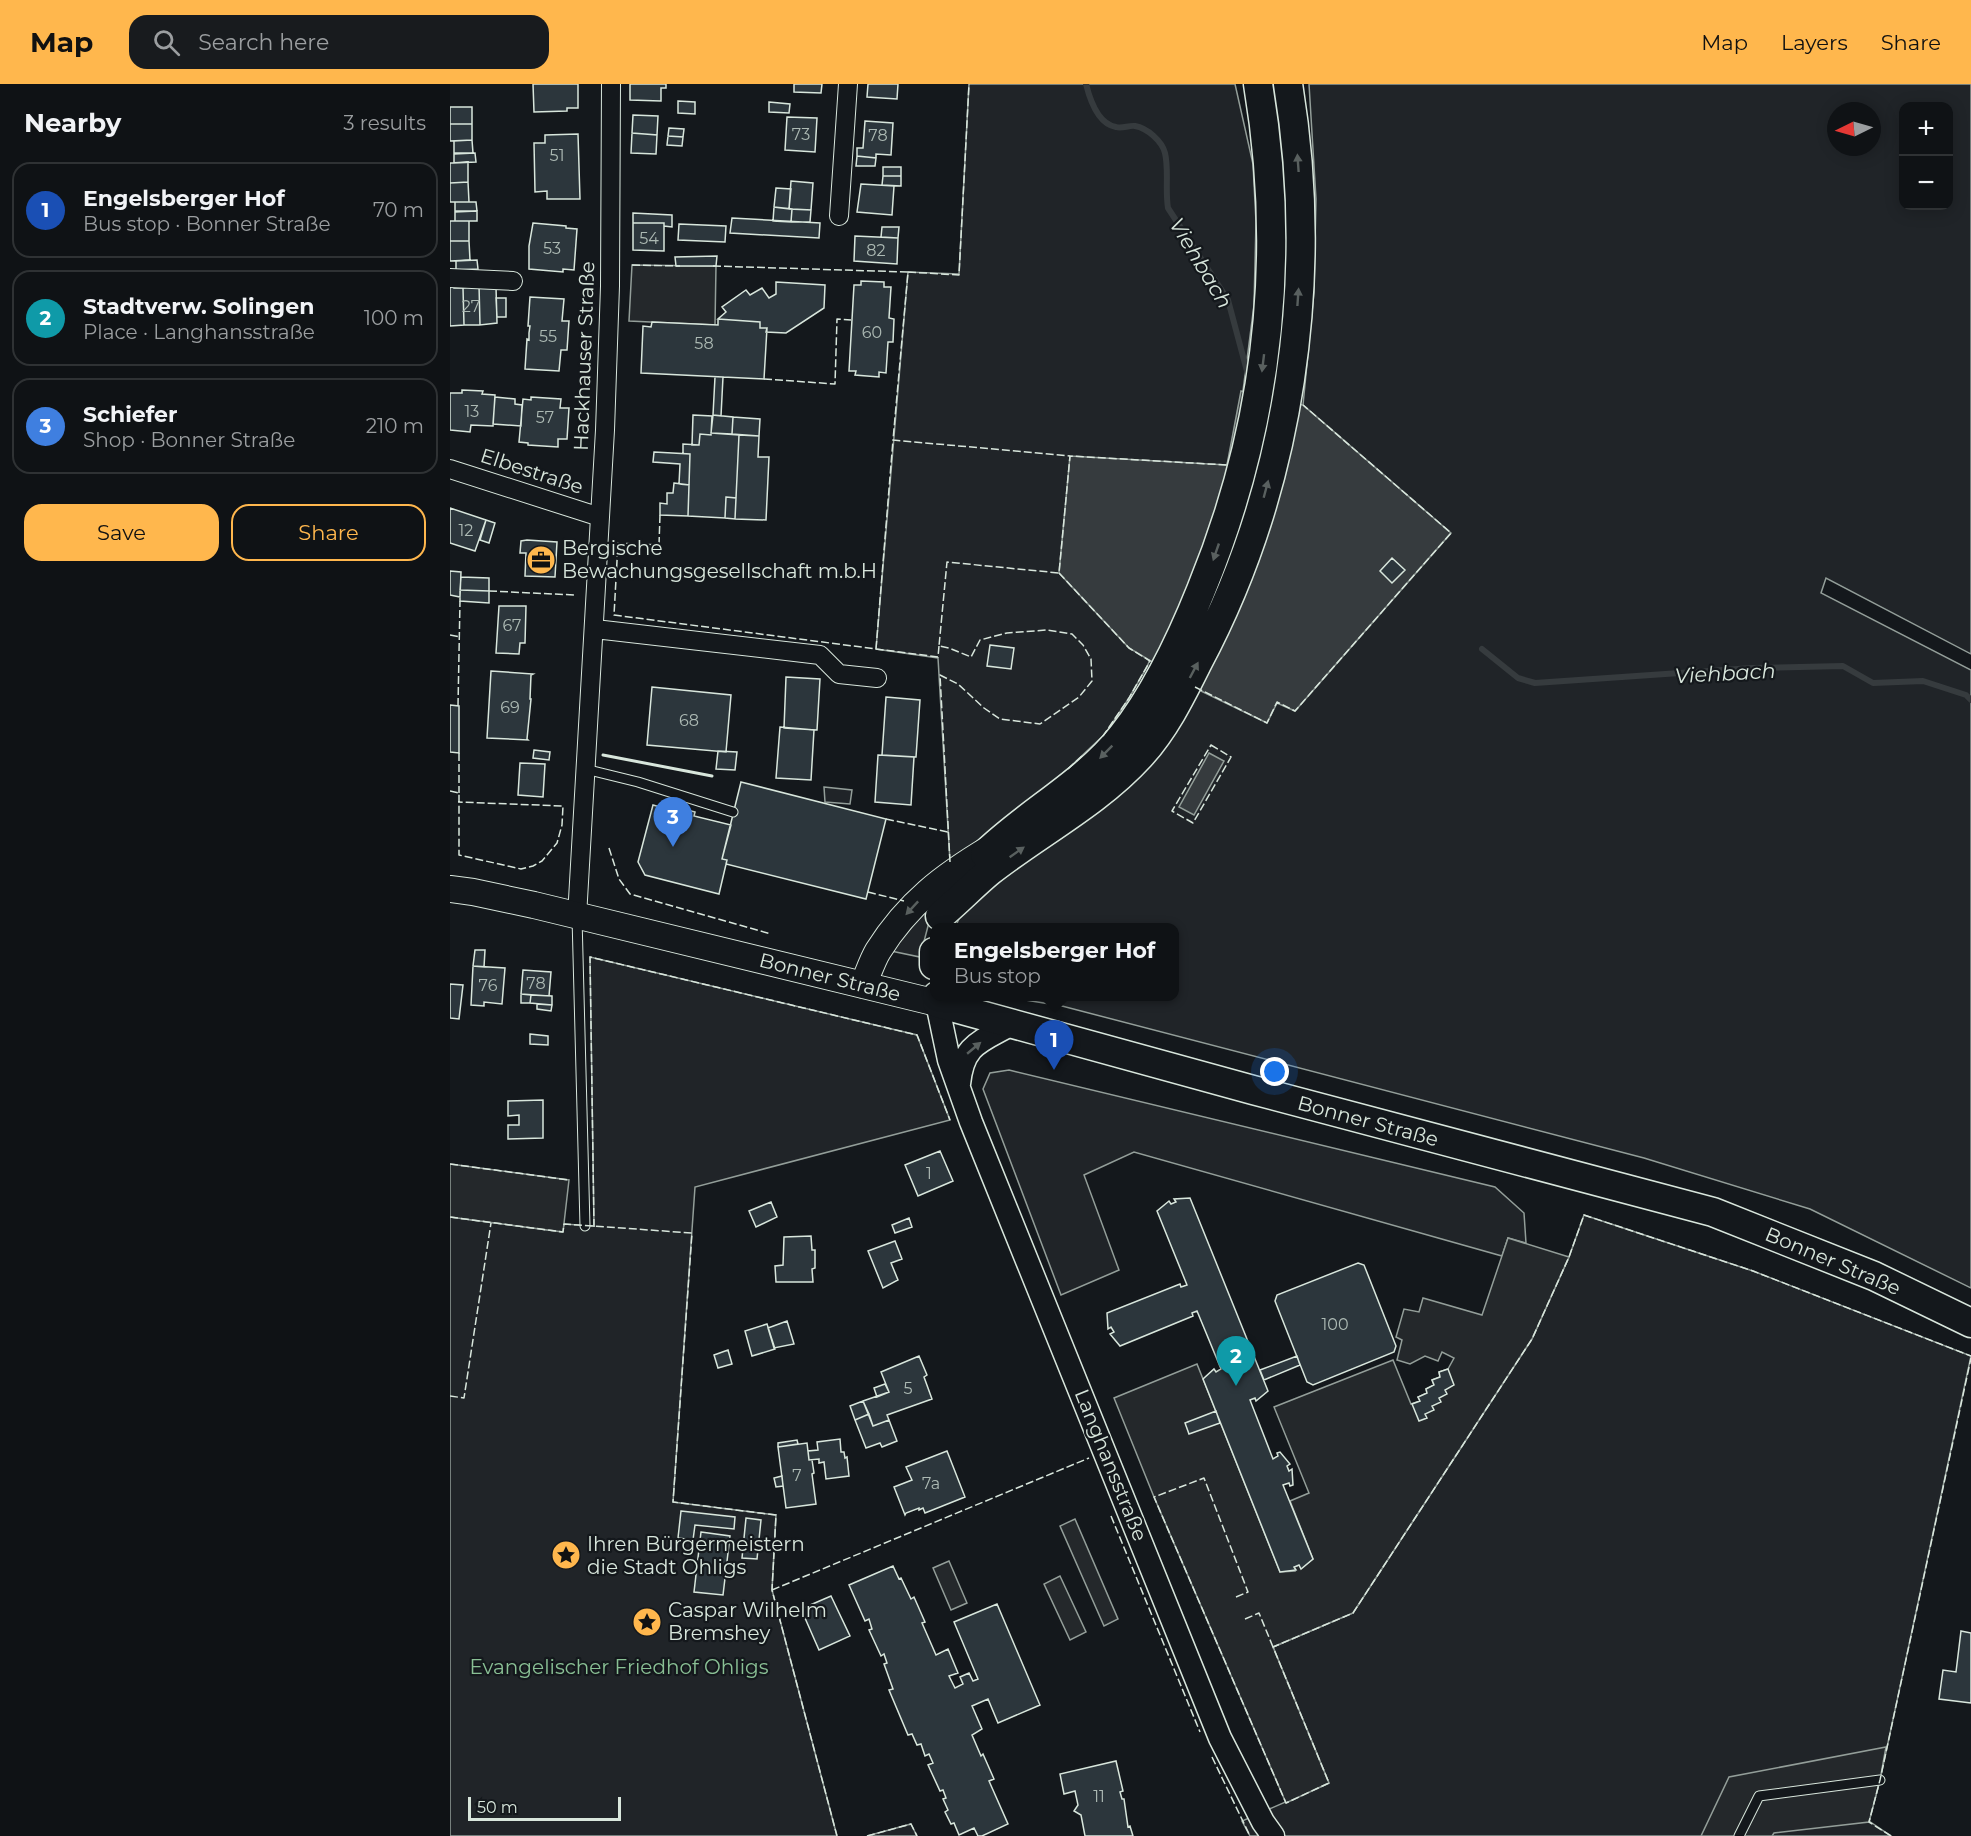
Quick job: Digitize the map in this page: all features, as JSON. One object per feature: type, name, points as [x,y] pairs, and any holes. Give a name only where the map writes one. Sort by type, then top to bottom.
[{"type":"main road","points":[[939,922],[990,872],[1098,795],[1140,756],[1190,616],[1214,558],[1238,484],[1263,368],[1271,285],[1272,221],[1269,169],[1258,84]]},
{"type":"main road","points":[[939,922],[950,893],[962,877],[991,848],[1082,776],[1121,738],[1154,714],[1208,643],[1232,590],[1266,490],[1286,402],[1295,343],[1301,221],[1298,163],[1288,84]]},
{"type":"main road","points":[[863,985],[877,952],[896,926],[919,901],[952,871],[991,848]]},
{"type":"main road","name":"Bonner Straße","points":[[450,889],[493,896],[863,985],[930,999]]},
{"type":"main road","name":"Bonner Straße","points":[[940,1001],[1012,1024],[1497,1156],[1713,1212],[1874,1276],[1971,1323]]},
{"type":"street","name":"Hackhauser Straße","points":[[577,917],[583,844],[610,286],[611,84]]},
{"type":"street","points":[[840,216],[848,84]]},
{"type":"street","points":[[450,278],[513,281]]},
{"type":"street","name":"Elbestraße","points":[[450,469],[600,517]]},
{"type":"street","points":[[594,629],[820,656],[839,674],[877,678]]},
{"type":"street","name":"Langhansstraße","points":[[937,1001],[949,1060],[958,1089],[1220,1738],[1263,1822],[1273,1836]]},
{"type":"street","points":[[958,1089],[960,1067],[964,1057],[972,1048],[1012,1024]]},
{"type":"lane","points":[[585,769],[638,782],[733,812]]},
{"type":"lane","points":[[577,917],[585,1226]]},
{"type":"lane","points":[[1739,1836],[1759,1796],[1880,1780]]},
{"type":"green space","points":[[969,84],[1235,84],[1253,164],[1256,222],[1254,305],[1240,414],[1227,465],[1147,667],[1105,734],[1030,801],[950,862],[938,658],[876,649],[908,272],[959,274]]},
{"type":"green space","points":[[1309,84],[1971,84],[1971,654],[1826,578],[1821,593],[1971,670],[1971,1288],[1810,1209],[1644,1158],[1062,1006],[1031,1001],[1179,1001],[1179,923],[957,923],[961,914],[974,899],[1080,822],[1286,478],[1303,405],[1314,292],[1316,199]]},
{"type":"green space","points":[[824,787],[852,790],[850,804],[825,802]]},
{"type":"green space","points":[[935,899],[920,957],[891,951]]},
{"type":"green space","name":"Evangelischer Friedhof Ohligs","points":[[590,957],[917,1035],[950,1120],[695,1187],[673,1502],[776,1515],[772,1590],[837,1836],[450,1836],[450,1217],[562,1232],[564,1224],[594,1226]]},
{"type":"green space","points":[[1009,1070],[1495,1187],[1524,1213],[1526,1243],[1508,1238],[1502,1256],[1134,1152],[1084,1175],[1119,1270],[1061,1295],[983,1089],[990,1073]]},
{"type":"green space","points":[[1584,1215],[1753,1271],[1971,1356],[1880,1780],[1869,1821],[1891,1836],[1250,1836],[1242,1821],[1329,1783],[1273,1647],[1353,1613],[1532,1339],[1569,1257]]},
{"type":"green space","points":[[911,1824],[917,1836],[867,1836]]},
{"type":"shaded area","points":[[632,265],[716,266],[715,325],[629,321]]},
{"type":"shaded area","points":[[1241,391],[1303,405],[1451,533],[1295,711],[1277,703],[1267,723],[1199,690],[1129,648],[1059,573],[1070,456],[1227,465]]},
{"type":"shaded area","points":[[1209,753],[1224,761],[1194,815],[1179,807]]},
{"type":"shaded area","points":[[450,1164],[569,1180],[563,1232],[450,1217]]},
{"type":"shaded area","points":[[1508,1238],[1569,1257],[1532,1339],[1353,1613],[1273,1647],[1329,1783],[1286,1803],[1154,1497],[1114,1398],[1197,1364],[1280,1572],[1295,1571],[1294,1567],[1299,1565],[1301,1568],[1313,1559],[1290,1501],[1309,1493],[1274,1407],[1393,1360],[1411,1404],[1420,1401],[1418,1397],[1427,1393],[1426,1389],[1434,1385],[1432,1380],[1440,1377],[1439,1372],[1448,1369],[1454,1358],[1442,1352],[1438,1361],[1425,1356],[1410,1364],[1397,1360],[1402,1340],[1396,1337],[1404,1309],[1419,1312],[1423,1298],[1482,1315]]},
{"type":"shaded area","points":[[1075,1519],[1118,1619],[1104,1626],[1060,1526]]},
{"type":"shaded area","points":[[949,1561],[967,1603],[951,1610],[933,1568]]},
{"type":"shaded area","points":[[1060,1576],[1086,1632],[1070,1640],[1044,1584]]},
{"type":"shaded area","points":[[1886,1747],[1869,1822],[1774,1833],[1772,1836],[1701,1836],[1729,1777]]},
{"type":"building","points":[[533,84],[578,84],[578,108],[567,108],[567,111],[534,112]]},
{"type":"building","points":[[630,84],[666,84],[666,88],[661,88],[661,101],[630,100]]},
{"type":"building","points":[[794,84],[822,84],[821,93],[794,92]]},
{"type":"building","points":[[868,84],[898,84],[897,99],[867,97]]},
{"type":"building","points":[[678,101],[695,102],[695,114],[678,113]]},
{"type":"building","points":[[769,102],[790,104],[789,113],[769,112]]},
{"type":"building","points":[[450,107],[472,107],[472,124],[450,124]]},
{"type":"building","points":[[633,115],[658,116],[657,135],[632,133]]},
{"type":"building","points":[[787,117],[817,118],[815,152],[785,150]]},
{"type":"building","points":[[865,121],[893,123],[891,155],[876,154],[876,158],[857,156],[857,148],[863,148]]},
{"type":"building","points":[[450,124],[472,124],[472,140],[450,141]]},
{"type":"building","points":[[669,128],[684,129],[683,137],[668,136]]},
{"type":"building","points":[[632,133],[657,135],[656,154],[631,153]]},
{"type":"building","points":[[578,134],[580,199],[547,199],[547,191],[535,192],[534,143],[545,143],[545,135]]},
{"type":"building","points":[[668,136],[683,137],[682,146],[667,145]]},
{"type":"building","points":[[472,140],[473,153],[454,153],[454,141]]},
{"type":"building","points":[[475,153],[476,162],[454,163],[454,154]]},
{"type":"building","points":[[857,156],[876,158],[875,166],[856,166]]},
{"type":"building","points":[[468,162],[468,182],[450,183],[450,163]]},
{"type":"building","points":[[883,167],[901,167],[901,176],[883,176]]},
{"type":"building","points":[[883,176],[901,176],[901,186],[882,185]]},
{"type":"building","points":[[791,181],[813,183],[811,210],[789,209]]},
{"type":"building","points":[[468,182],[469,202],[450,202],[450,183]]},
{"type":"building","points":[[861,184],[894,186],[892,215],[857,212]]},
{"type":"building","points":[[776,188],[791,189],[789,209],[774,207]]},
{"type":"building","points":[[455,202],[476,202],[477,211],[455,211]]},
{"type":"building","points":[[774,207],[792,209],[791,222],[773,221]]},
{"type":"building","points":[[792,209],[811,210],[810,222],[791,222]]},
{"type":"building","points":[[477,211],[477,221],[455,221],[455,212]]},
{"type":"building","points":[[633,213],[672,215],[672,227],[664,226],[664,223],[633,223]]},
{"type":"building","points":[[732,218],[820,223],[819,238],[730,233]]},
{"type":"building","points":[[450,221],[469,221],[469,241],[450,241]]},
{"type":"building","points":[[533,223],[577,229],[574,270],[563,269],[563,272],[529,269],[529,246]]},
{"type":"building","points":[[633,223],[664,223],[664,251],[633,250]]},
{"type":"building","points":[[679,224],[726,226],[725,242],[678,240]]},
{"type":"building","points":[[882,227],[899,227],[898,238],[881,237]]},
{"type":"building","points":[[855,236],[898,238],[897,264],[854,261]]},
{"type":"building","points":[[450,241],[469,241],[470,260],[450,261]]},
{"type":"building","points":[[717,256],[716,266],[676,266],[675,257]]},
{"type":"building","points":[[477,260],[478,269],[456,270],[456,261]]},
{"type":"building","points":[[861,281],[884,282],[884,287],[891,287],[889,318],[894,319],[893,342],[888,342],[886,373],[879,372],[879,377],[855,375],[856,371],[849,371],[854,285],[861,285]]},
{"type":"building","points":[[776,282],[825,285],[824,308],[786,333],[766,332],[767,328],[760,328],[760,322],[718,319],[726,312],[722,307],[746,290],[750,295],[762,288],[769,298],[776,294]]},
{"type":"building","points":[[450,285],[454,285],[454,288],[463,288],[464,325],[450,326]]},
{"type":"building","points":[[479,285],[496,287],[497,323],[480,325]]},
{"type":"building","points":[[479,285],[480,325],[464,325],[463,288]]},
{"type":"building","points":[[530,297],[564,299],[562,321],[569,321],[567,350],[561,350],[559,371],[525,369],[530,326],[528,326]]},
{"type":"building","points":[[496,298],[506,298],[506,317],[497,317]]},
{"type":"building","points":[[718,319],[760,322],[760,328],[767,328],[764,379],[641,373],[643,326],[651,327],[652,322],[718,325]]},
{"type":"building","points":[[715,377],[723,377],[721,416],[713,415]]},
{"type":"building","points":[[462,390],[483,391],[482,394],[495,395],[493,426],[471,425],[470,432],[450,430],[450,393],[462,393]]},
{"type":"building","points":[[495,397],[515,399],[515,404],[522,405],[521,426],[493,424]]},
{"type":"building","points":[[531,397],[561,399],[560,408],[569,408],[567,439],[558,439],[558,447],[528,445],[528,443],[519,442],[523,399],[531,400]]},
{"type":"building","points":[[693,415],[712,416],[711,435],[700,434],[699,445],[692,445]]},
{"type":"building","points":[[713,415],[733,417],[732,434],[711,433]]},
{"type":"building","points":[[733,417],[760,419],[759,436],[732,434]]},
{"type":"building","points":[[711,433],[739,435],[736,498],[726,497],[725,518],[688,516],[690,454],[683,454],[683,444],[699,445],[700,434],[711,435]]},
{"type":"building","points":[[739,435],[759,436],[758,457],[769,457],[766,520],[735,519]]},
{"type":"building","points":[[654,452],[690,454],[689,485],[679,484],[680,464],[653,462]]},
{"type":"building","points":[[674,483],[689,485],[688,516],[660,515],[660,503],[667,504],[667,493],[673,493]]},
{"type":"building","points":[[726,497],[736,498],[735,519],[725,518]]},
{"type":"building","points":[[450,508],[486,520],[475,551],[450,543]]},
{"type":"building","points":[[486,520],[495,523],[489,543],[480,540]]},
{"type":"building","points":[[521,541],[557,542],[555,577],[525,576],[526,553],[520,553]]},
{"type":"building","points":[[1392,558],[1405,570],[1392,583],[1380,571]]},
{"type":"building","points":[[450,571],[461,572],[460,597],[450,595]]},
{"type":"building","points":[[461,577],[489,578],[489,591],[460,590]]},
{"type":"building","points":[[460,590],[489,591],[489,603],[460,601]]},
{"type":"building","points":[[499,606],[526,606],[525,643],[520,643],[519,654],[496,653]]},
{"type":"building","points":[[990,645],[1014,648],[1011,669],[987,666]]},
{"type":"building","points":[[491,671],[533,674],[531,675],[528,740],[487,738]]},
{"type":"building","points":[[786,677],[820,679],[817,730],[784,728]]},
{"type":"building","points":[[652,687],[731,695],[726,752],[647,745]]},
{"type":"building","points":[[886,697],[920,700],[916,757],[882,755]]},
{"type":"building","points":[[450,705],[459,706],[459,753],[450,752]]},
{"type":"building","points":[[780,727],[814,730],[811,780],[776,778]]},
{"type":"building","points":[[534,750],[550,752],[549,760],[533,758]]},
{"type":"building","points":[[718,751],[737,752],[735,770],[716,769]]},
{"type":"building","points":[[878,755],[914,757],[911,805],[875,802]]},
{"type":"building","points":[[520,763],[545,764],[543,797],[518,795]]},
{"type":"building","points":[[741,782],[886,819],[866,899],[726,864],[727,860],[722,859]]},
{"type":"building","points":[[653,805],[675,811],[676,807],[695,812],[694,816],[731,825],[722,859],[727,860],[719,894],[645,875],[638,862]]},
{"type":"building","points":[[475,950],[485,950],[484,967],[473,966]]},
{"type":"building","points":[[473,966],[505,968],[502,1004],[484,1002],[484,1006],[471,1005]]},
{"type":"building","points":[[523,970],[551,972],[549,996],[521,994]]},
{"type":"building","points":[[450,984],[463,985],[459,1019],[450,1018]]},
{"type":"building","points":[[521,994],[531,995],[530,1003],[521,1003]]},
{"type":"building","points":[[531,995],[552,996],[552,1005],[530,1003]]},
{"type":"building","points":[[537,1004],[552,1005],[551,1011],[537,1009]]},
{"type":"building","points":[[530,1034],[548,1036],[548,1045],[530,1044]]},
{"type":"building","points":[[543,1100],[543,1138],[508,1139],[508,1125],[519,1125],[519,1115],[508,1116],[508,1101]]},
{"type":"building","points":[[940,1151],[953,1181],[918,1196],[905,1165]]},
{"type":"building","points":[[1190,1198],[1268,1391],[1256,1401],[1255,1398],[1250,1400],[1273,1459],[1280,1452],[1290,1464],[1287,1466],[1289,1471],[1292,1469],[1293,1485],[1290,1486],[1289,1483],[1283,1485],[1313,1559],[1301,1569],[1299,1565],[1294,1567],[1296,1570],[1280,1572],[1203,1379],[1214,1369],[1216,1372],[1221,1369],[1197,1311],[1192,1313],[1193,1316],[1120,1346],[1110,1334],[1114,1332],[1111,1327],[1108,1329],[1107,1313],[1180,1284],[1181,1287],[1187,1285],[1157,1211],[1169,1201],[1171,1204],[1176,1202],[1174,1199]]},
{"type":"building","points":[[771,1202],[777,1217],[756,1227],[749,1211]]},
{"type":"building","points":[[909,1218],[912,1227],[895,1233],[892,1225]]},
{"type":"building","points":[[811,1236],[812,1250],[815,1250],[815,1268],[812,1269],[813,1282],[776,1282],[775,1266],[783,1265],[784,1237]]},
{"type":"building","points":[[895,1241],[902,1259],[891,1263],[898,1280],[883,1288],[868,1251]]},
{"type":"building","points":[[1358,1263],[1364,1265],[1396,1346],[1394,1352],[1313,1385],[1307,1382],[1275,1301],[1277,1295]]},
{"type":"building","points":[[787,1321],[794,1344],[774,1348],[768,1328]]},
{"type":"building","points":[[767,1324],[775,1349],[752,1356],[745,1331]]},
{"type":"building","points":[[728,1350],[732,1364],[718,1368],[714,1355]]},
{"type":"building","points":[[919,1356],[927,1375],[924,1377],[932,1399],[887,1415],[889,1420],[873,1426],[863,1401],[889,1392],[881,1372]]},
{"type":"building","points":[[1297,1356],[1300,1365],[1264,1380],[1260,1370]]},
{"type":"building","points":[[1448,1369],[1454,1385],[1445,1390],[1447,1394],[1439,1398],[1441,1402],[1432,1406],[1434,1410],[1425,1414],[1427,1418],[1419,1421],[1412,1404],[1420,1401],[1418,1397],[1427,1393],[1426,1389],[1434,1385],[1432,1380],[1440,1377],[1439,1372]]},
{"type":"building","points":[[885,1384],[889,1392],[877,1397],[874,1388]]},
{"type":"building","points":[[863,1401],[869,1414],[855,1420],[850,1406]]},
{"type":"building","points":[[1216,1411],[1220,1423],[1189,1434],[1185,1423]]},
{"type":"building","points":[[869,1414],[873,1426],[889,1420],[897,1441],[882,1447],[880,1443],[866,1448],[855,1420]]},
{"type":"building","points":[[840,1439],[841,1452],[844,1452],[845,1458],[847,1457],[849,1476],[826,1479],[824,1462],[819,1463],[819,1459],[809,1460],[808,1451],[818,1450],[817,1442]]},
{"type":"building","points":[[797,1440],[798,1444],[778,1447],[778,1443]]},
{"type":"building","points":[[807,1443],[809,1460],[812,1460],[814,1473],[812,1474],[816,1504],[786,1508],[778,1447]]},
{"type":"building","points":[[947,1451],[965,1497],[925,1513],[923,1508],[919,1510],[919,1508],[905,1515],[894,1487],[912,1480],[906,1467]]},
{"type":"building","points":[[782,1476],[783,1486],[776,1487],[774,1478]]},
{"type":"building","points":[[681,1511],[735,1517],[734,1529],[695,1525],[693,1540],[678,1538]]},
{"type":"building","points":[[746,1518],[761,1520],[757,1559],[742,1558]]},
{"type":"building","points":[[701,1532],[730,1536],[723,1595],[694,1592]]},
{"type":"building","points":[[893,1566],[911,1599],[914,1597],[936,1655],[948,1649],[958,1673],[949,1676],[955,1688],[963,1684],[960,1677],[969,1673],[973,1681],[978,1679],[954,1622],[997,1604],[1040,1705],[998,1723],[988,1699],[972,1706],[982,1729],[972,1735],[994,1779],[989,1781],[1008,1824],[982,1836],[978,1836],[974,1828],[959,1835],[954,1823],[951,1824],[945,1812],[948,1810],[943,1799],[946,1798],[943,1790],[940,1791],[928,1765],[933,1763],[929,1754],[925,1756],[921,1744],[917,1745],[912,1734],[908,1735],[889,1690],[893,1689],[884,1664],[887,1663],[884,1654],[881,1656],[869,1630],[872,1629],[869,1619],[865,1621],[849,1585]]},
{"type":"building","points":[[831,1596],[850,1636],[819,1650],[801,1609]]},
{"type":"building","points":[[1961,1631],[1971,1633],[1971,1703],[1939,1699],[1943,1670],[1956,1672]]},
{"type":"building","points":[[1116,1761],[1123,1791],[1120,1792],[1124,1799],[1128,1827],[1130,1826],[1133,1836],[1085,1836],[1081,1815],[1074,1811],[1078,1805],[1075,1791],[1064,1794],[1060,1774]]},
{"type":"waterway","name":"Viehbach","points":[[1086,84],[1093,104],[1104,121],[1118,127],[1135,126],[1144,129],[1163,148],[1167,166],[1168,208],[1228,300],[1248,375]]},
{"type":"waterway","name":"Viehbach","points":[[1482,649],[1518,678],[1535,683],[1752,668],[1843,666],[1873,683],[1923,681],[1966,695],[1971,700]]},
{"type":"fence","points":[[908,272],[959,275],[969,84]]},
{"type":"fence","points":[[632,265],[680,266]]},
{"type":"fence","points":[[713,266],[908,272],[893,440]]},
{"type":"fence","points":[[764,379],[835,384],[837,319],[851,320]]},
{"type":"fence","points":[[1195,687],[1267,723],[1277,702],[1295,711],[1451,533],[1303,405]]},
{"type":"fence","points":[[876,649],[893,440],[1070,456]]},
{"type":"fence","points":[[950,862],[940,675],[958,684],[1000,719],[1040,724],[1079,697],[1092,681],[1091,659],[1083,645],[1072,634],[1047,630],[1007,633],[980,640],[971,657],[939,646],[947,562],[1059,573],[1070,456],[1227,465]]},
{"type":"fence","points":[[660,515],[659,545],[618,543],[614,615],[938,657],[939,646]]},
{"type":"fence","points":[[1059,573],[1129,648],[1150,661],[1129,698],[1103,736]]},
{"type":"fence","points":[[489,591],[576,595]]},
{"type":"fence","points":[[458,706],[460,601]]},
{"type":"fence","points":[[450,635],[460,637]]},
{"type":"fence","points":[[1211,745],[1231,757],[1193,823],[1172,811],[1211,745]]},
{"type":"fence","points":[[459,753],[459,793]]},
{"type":"fence","points":[[1068,769],[1083,755]]},
{"type":"fence","points":[[450,791],[459,793],[459,855],[521,869],[542,861],[557,843],[562,825],[563,806],[458,802]]},
{"type":"fence","points":[[886,819],[948,832]]},
{"type":"fence","points":[[609,848],[619,879],[630,894],[771,934]]},
{"type":"fence","points":[[868,892],[904,901]]},
{"type":"fence","points":[[594,1227],[590,957],[917,1035],[950,1120]]},
{"type":"fence","points":[[450,1164],[569,1180]]},
{"type":"fence","points":[[1236,1597],[1248,1592],[1204,1478],[1154,1497],[1286,1803],[1329,1783],[1273,1647],[1353,1613],[1532,1339],[1569,1257],[1584,1215],[1753,1271],[1971,1356]]},
{"type":"fence","points":[[450,1217],[563,1232],[564,1224],[692,1233],[673,1502],[776,1515],[772,1590],[837,1836]]},
{"type":"fence","points":[[450,1396],[464,1398],[491,1223]]},
{"type":"fence","points":[[1891,1836],[1869,1822],[1971,1358]]},
{"type":"fence","points":[[772,1590],[1089,1458]]},
{"type":"fence","points":[[1111,1516],[1200,1732]]},
{"type":"fence","points":[[1245,1619],[1259,1613],[1273,1647]]},
{"type":"fence","points":[[1212,1757],[1250,1836]]},
{"type":"fence","points":[[867,1836],[911,1824],[917,1836]]},
{"type":"wall","points":[[603,755],[712,776]]},
{"type":"place","name":"Bergische Bewachungsgesellschaft m.b.H","points":[[541,560]]},
{"type":"place","name":"Schiefer","points":[[673,847]]},
{"type":"place","name":"Engelsberger Hof","points":[[1054,1070]]},
{"type":"place","name":"Stadtverw. Solingen","points":[[1236,1386]]},
{"type":"place","name":"Ihren Bürgermeistern die Stadt Ohligs","points":[[566,1555]]},
{"type":"place","name":"Caspar Wilhelm Bremshey","points":[[647,1622]]}]
